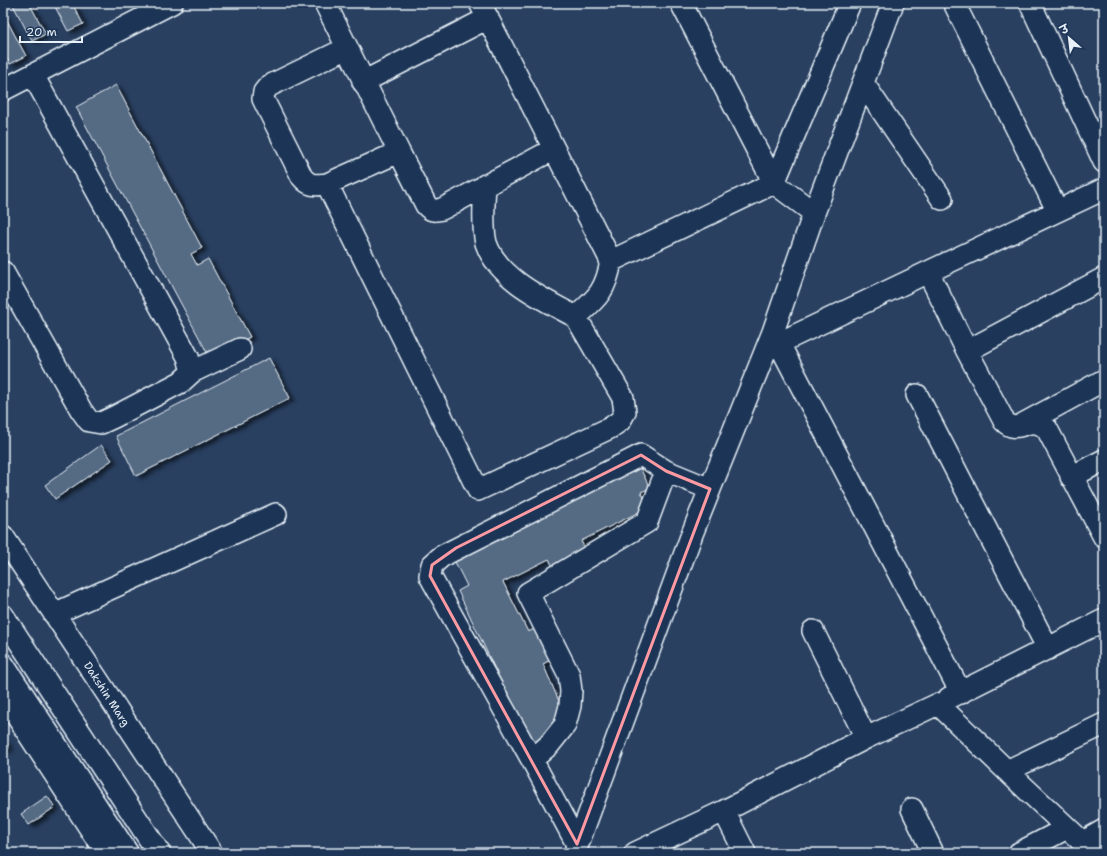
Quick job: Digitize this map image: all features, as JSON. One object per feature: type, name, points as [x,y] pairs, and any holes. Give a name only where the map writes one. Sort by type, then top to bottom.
[{"type":"highway","points":[[3,616],[159,853]]},
{"type":"highway","points":[[3,665],[128,853]]},
{"type":"street","points":[[3,90],[172,3]]},
{"type":"street","points":[[325,3],[426,205],[430,209],[435,211],[442,209],[554,149]]},
{"type":"street","points":[[681,3],[774,183],[814,213]]},
{"type":"street","points":[[610,261],[774,183],[850,3]]},
{"type":"street","points":[[576,848],[692,534],[776,337],[814,213],[893,3]]},
{"type":"street","points":[[954,3],[1057,210]]},
{"type":"street","points":[[1030,3],[1104,162]]},
{"type":"street","points":[[364,82],[484,10],[610,261],[605,285],[598,297],[576,317]]},
{"type":"street","points":[[347,48],[269,86],[264,92],[263,99],[302,177],[307,183],[315,185],[327,184],[399,152]]},
{"type":"street","points":[[33,75],[188,357],[192,372]]},
{"type":"street","points":[[863,83],[942,199]]},
{"type":"street","points":[[327,184],[478,490],[610,428],[620,421],[626,412],[623,398],[576,317],[518,283],[504,272],[495,261],[486,242],[484,212],[485,185]]},
{"type":"street","points":[[776,337],[928,272],[1104,189]]},
{"type":"street","points":[[3,272],[81,410],[89,421],[101,423],[114,417],[181,382],[192,372],[240,349]]},
{"type":"street","points":[[928,272],[1004,421],[1009,426],[1015,428],[1033,422],[1041,423],[1047,429],[1104,537]]},
{"type":"street","points":[[967,351],[1104,278]]},
{"type":"street","points":[[776,337],[961,693]]},
{"type":"street","points":[[1015,428],[1104,380]]},
{"type":"street","points":[[917,395],[1048,649]]},
{"type":"street","points":[[576,848],[532,760],[430,576],[432,565],[442,556],[456,548],[640,455],[666,471],[710,489]]},
{"type":"street","points":[[1071,477],[1104,460]]},
{"type":"street","points":[[532,760],[549,745],[565,725],[570,706],[571,692],[569,675],[528,593],[647,522],[666,471]]},
{"type":"street","points":[[54,614],[276,514]]},
{"type":"street","name":"Dakshin Marg","points":[[3,536],[212,853]]},
{"type":"street","points":[[635,853],[724,811],[866,738],[961,693],[1104,620]]},
{"type":"street","points":[[814,631],[866,738]]},
{"type":"street","points":[[3,696],[106,853]]},
{"type":"street","points":[[938,704],[1007,772],[1089,847],[1104,830]]},
{"type":"street","points":[[1007,772],[1104,724]]},
{"type":"street","points":[[912,809],[934,853]]},
{"type":"street","points":[[724,811],[745,853]]},
{"type":"street","points":[[1019,853],[1067,828]]},
{"type":"highlighted area","points":[[641,455],[666,471],[710,489],[577,844],[430,576],[432,565],[456,548]]},
{"type":"building","points":[[12,3],[29,3],[46,34],[32,41]]},
{"type":"building","points":[[53,3],[72,3],[83,24],[68,31]]},
{"type":"building","points":[[3,13],[26,56],[10,64],[3,51]]},
{"type":"building","points":[[116,85],[202,248],[191,254],[197,265],[208,259],[250,337],[210,358],[76,107]]},
{"type":"building","points":[[269,358],[290,398],[136,476],[116,436]]},
{"type":"building","points":[[101,445],[112,460],[55,499],[45,485]]},
{"type":"building","points":[[638,464],[650,488],[641,492],[649,507],[581,541],[586,551],[553,567],[549,559],[503,582],[528,632],[539,627],[554,658],[543,664],[564,713],[554,735],[532,747],[458,591],[467,586],[452,556]]},
{"type":"building","points":[[3,738],[9,748],[3,751]]},
{"type":"building","points":[[47,796],[55,807],[29,825],[21,814]]}]
